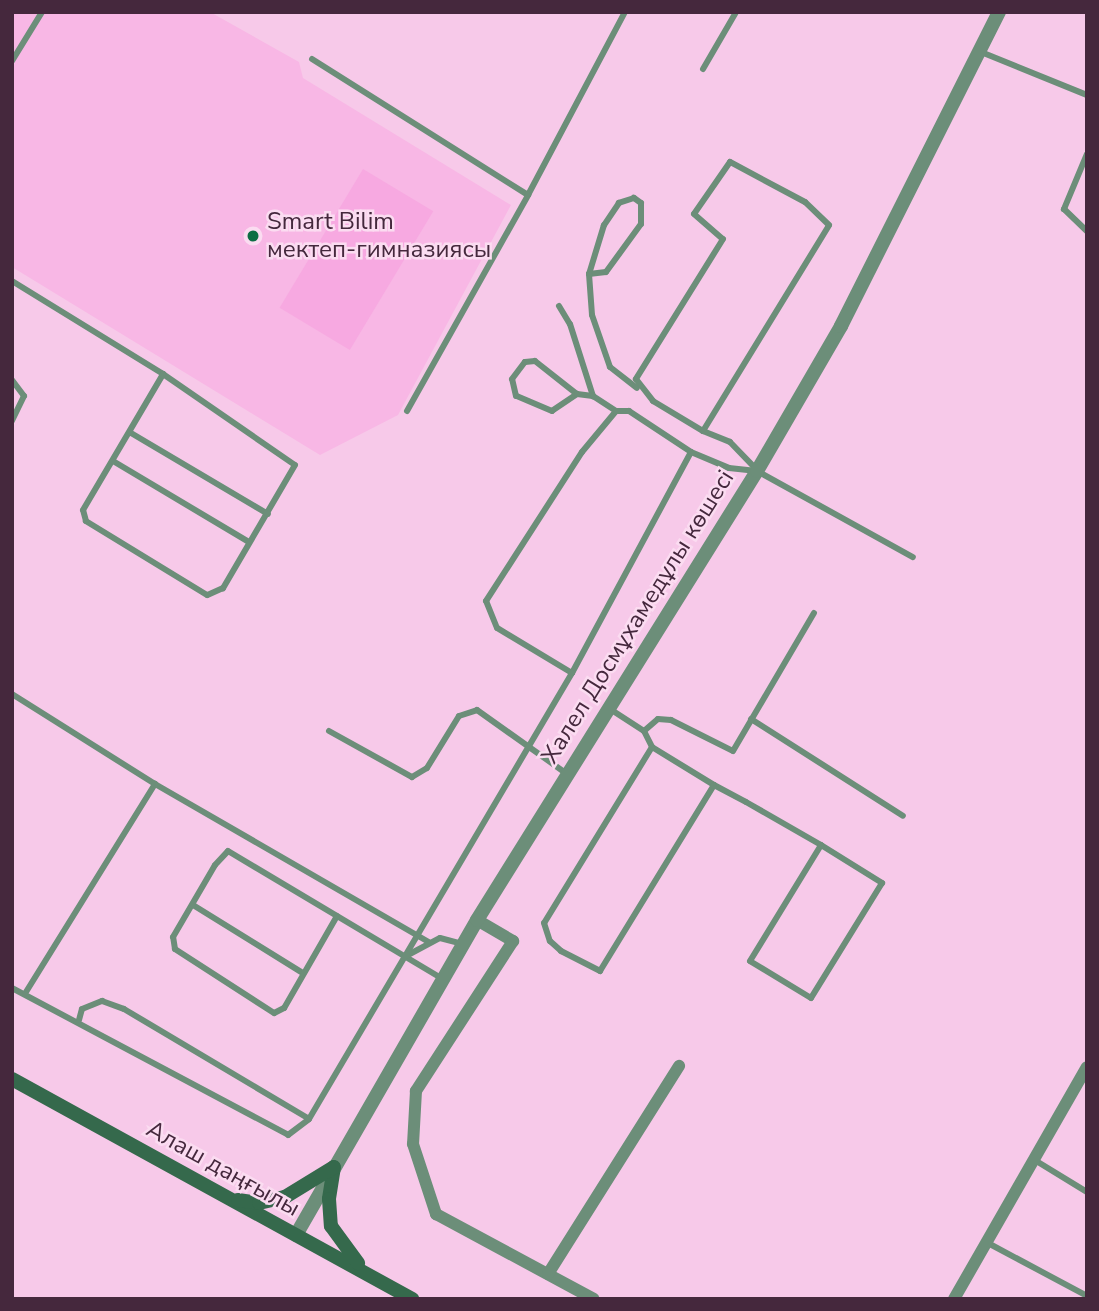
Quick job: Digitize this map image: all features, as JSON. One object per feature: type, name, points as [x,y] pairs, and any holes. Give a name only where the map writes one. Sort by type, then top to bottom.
[{"type":"main road","name":"Алаш даңғылы","points":[[12,1079],[412,1299]]},
{"type":"main road","points":[[230,1199],[259,1203],[285,1197],[334,1167]]},
{"type":"main road","points":[[334,1167],[329,1199],[331,1226],[346,1251],[372,1276]]},
{"type":"street","name":"Халел Досмұхамедұлы көшесі","points":[[296,1235],[477,920],[757,471],[841,326],[999,12]]},
{"type":"street","points":[[477,920],[513,941],[416,1091],[413,1144],[436,1214],[594,1299]]},
{"type":"street","points":[[548,1274],[679,1066]]},
{"type":"street","points":[[954,1299],[1032,1158],[1087,1067]]},
{"type":"lane","points":[[12,61],[42,12]]},
{"type":"lane","points":[[407,411],[528,195],[625,12]]},
{"type":"lane","points":[[703,69],[736,12]]},
{"type":"lane","points":[[981,52],[1087,95]]},
{"type":"lane","points":[[312,59],[528,195]]},
{"type":"lane","points":[[1087,154],[1065,209],[1087,231]]},
{"type":"lane","points":[[639,389],[636,379],[641,367],[682,309],[723,239],[694,214],[730,162],[805,202],[829,225],[703,431]]},
{"type":"lane","points":[[589,274],[606,272],[641,224],[641,203],[634,198],[619,203],[604,225],[589,274],[592,315],[610,367],[703,431],[730,442],[757,471],[913,557]]},
{"type":"lane","points":[[12,281],[163,374],[295,465],[223,588],[207,595],[191,589],[86,521],[83,510],[87,499],[131,433],[163,374]]},
{"type":"lane","points":[[559,306],[570,324],[593,396]]},
{"type":"lane","points":[[577,394],[552,411],[516,396],[512,379],[524,362],[535,361],[577,394],[593,396],[616,411],[629,411],[691,452],[729,468],[757,471]]},
{"type":"lane","points":[[12,380],[24,397],[12,421]]},
{"type":"lane","points":[[572,673],[497,628],[486,601],[582,452],[616,411]]},
{"type":"lane","points":[[131,433],[268,514]]},
{"type":"lane","points":[[12,988],[26,992],[79,1020],[288,1135],[309,1119],[531,746],[691,452]]},
{"type":"lane","points":[[113,461],[249,542]]},
{"type":"lane","points":[[644,731],[658,719],[671,720],[733,751],[814,613]]},
{"type":"lane","points":[[12,694],[155,784],[429,942]]},
{"type":"lane","points":[[607,708],[644,731],[653,747],[714,785],[821,845],[882,883],[811,998],[750,961],[821,845]]},
{"type":"lane","points":[[329,732],[412,777],[427,768],[466,712],[477,710],[567,774]]},
{"type":"lane","points":[[751,719],[903,816]]},
{"type":"lane","points":[[653,747],[544,923],[550,942],[561,951],[600,971],[714,785]]},
{"type":"lane","points":[[26,992],[155,784]]},
{"type":"lane","points":[[337,916],[301,972],[284,1008],[274,1013],[175,949],[173,937],[215,865],[228,851],[443,979]]},
{"type":"lane","points":[[193,905],[301,972]]},
{"type":"lane","points":[[404,957],[429,942],[450,938],[463,944]]},
{"type":"lane","points":[[79,1020],[82,1009],[102,1001],[124,1009],[309,1119]]},
{"type":"lane","points":[[1032,1158],[1087,1192]]},
{"type":"lane","points":[[986,1242],[1087,1296]]},
{"type":"shaded area","name":"Smart Bilim мектеп-гимназиясы","points":[[12,12],[210,12],[299,62],[303,78],[511,205],[398,415],[320,455],[12,267]]},
{"type":"shaded area","points":[[363,169],[433,211],[350,350],[280,308]]},
{"type":"place","name":"Smart Bilim мектеп-гимназиясы","points":[[253,236]]}]
